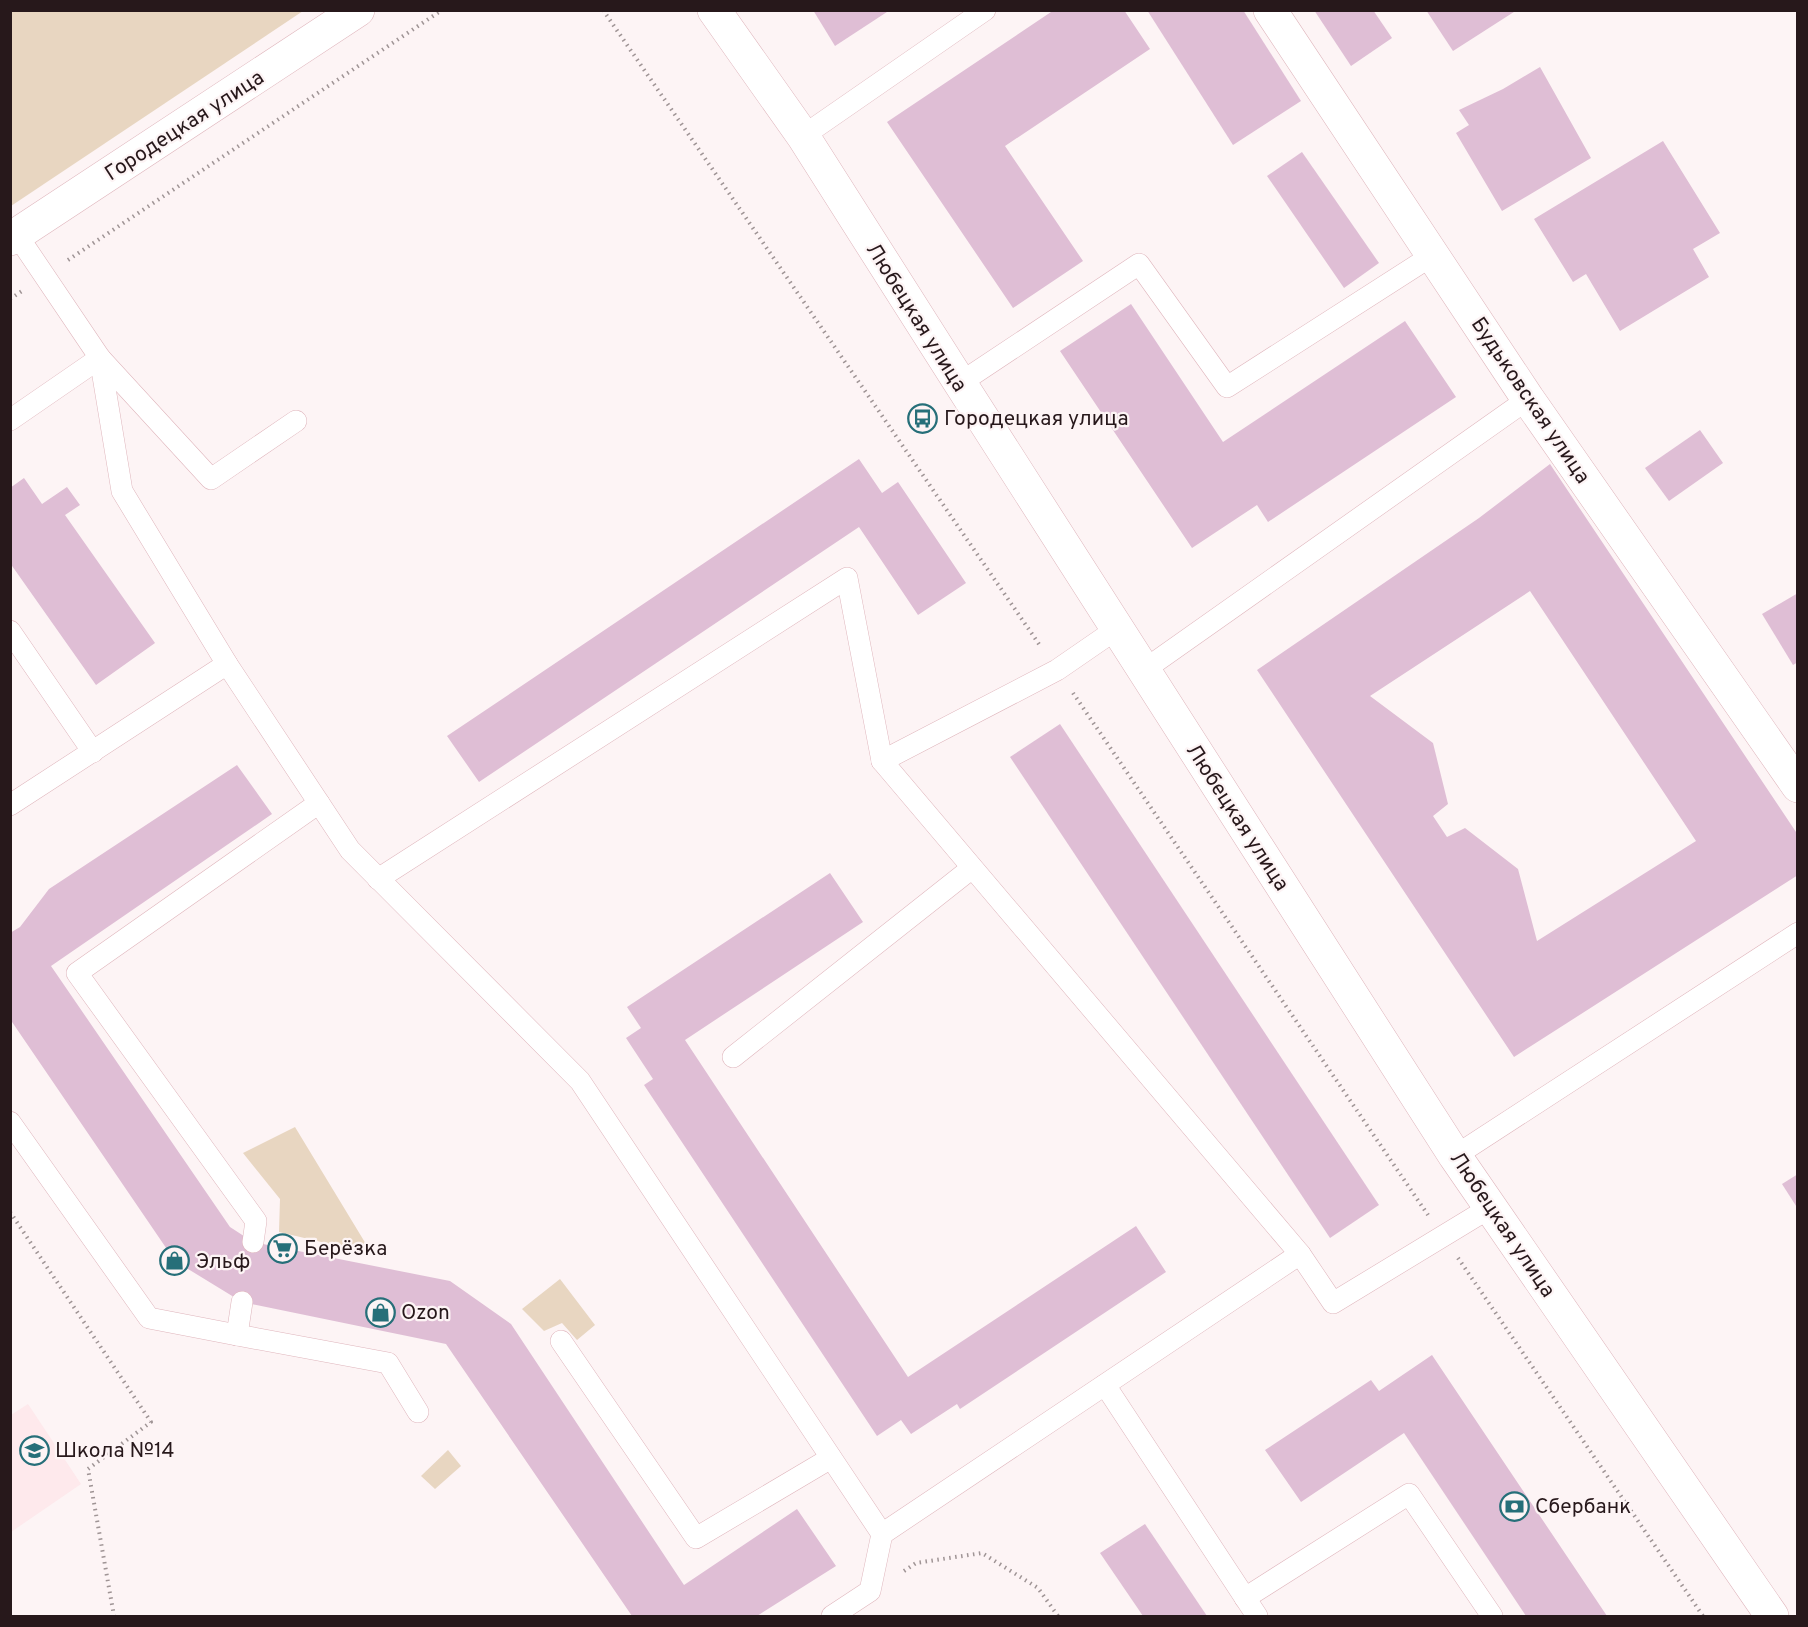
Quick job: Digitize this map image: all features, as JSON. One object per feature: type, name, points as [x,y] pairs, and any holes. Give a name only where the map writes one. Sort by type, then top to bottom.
[{"type":"street","name":"Городецкая улица","points":[[14,237],[358,10]]},
{"type":"street","name":"Любецкая улица","points":[[714,10],[803,136],[1455,1156],[1772,1617]]},
{"type":"street","name":"Будьковская улица","points":[[1270,10],[1528,399],[1797,786]]},
{"type":"lane","points":[[803,136],[985,10]]},
{"type":"lane","points":[[14,237],[44,276],[100,358],[211,479],[296,421]]},
{"type":"lane","points":[[960,383],[1139,264],[1227,387],[1433,255]]},
{"type":"lane","points":[[10,420],[100,358]]},
{"type":"lane","points":[[100,358],[122,491],[227,664],[350,850],[580,1081],[882,1534]]},
{"type":"lane","points":[[1144,670],[1528,399]]},
{"type":"lane","points":[[378,879],[847,578],[882,761],[1300,1254],[1333,1303],[1491,1207]]},
{"type":"lane","points":[[882,761],[1057,670],[1118,628]]},
{"type":"lane","points":[[10,631],[93,752]]},
{"type":"lane","points":[[10,805],[227,664]]},
{"type":"lane","points":[[253,1242],[256,1221],[77,973],[319,803]]},
{"type":"lane","points":[[733,1057],[972,868]]},
{"type":"lane","points":[[1455,1156],[1797,933]]},
{"type":"lane","points":[[10,1122],[149,1318],[388,1363],[418,1412]]},
{"type":"lane","points":[[832,1617],[870,1591],[882,1534],[1300,1254]]},
{"type":"lane","points":[[237,1335],[242,1302]]},
{"type":"lane","points":[[561,1341],[696,1538],[831,1458]]},
{"type":"lane","points":[[1105,1385],[1257,1617]]},
{"type":"lane","points":[[1245,1598],[1409,1494],[1492,1617]]},
{"type":"path","points":[[10,298],[442,10]]},
{"type":"path","points":[[603,10],[1057,670],[1703,1617]]},
{"type":"path","points":[[10,1212],[151,1422],[88,1469],[114,1617]]},
{"type":"path","points":[[870,1591],[916,1563],[982,1553],[1038,1588],[1058,1617]]},
{"type":"shaded area","points":[[11,10],[303,10],[303,11],[11,206]]},
{"type":"shaded area","points":[[295,1127],[372,1254],[279,1232],[280,1199],[243,1153]]},
{"type":"shaded area","points":[[560,1279],[595,1325],[577,1340],[562,1323],[544,1331],[522,1309]]},
{"type":"shaded area","name":"Школа №14","points":[[28,1404],[81,1484],[11,1532],[11,1415]]},
{"type":"shaded area","points":[[448,1450],[461,1466],[435,1489],[421,1476]]},
{"type":"building","points":[[813,10],[890,10],[835,46]]},
{"type":"building","points":[[1054,10],[1124,10],[1150,49],[1005,146],[1083,261],[1013,308],[887,122]]},
{"type":"building","points":[[1147,10],[1243,10],[1301,101],[1233,145]]},
{"type":"building","points":[[1314,10],[1373,10],[1392,38],[1351,66]]},
{"type":"building","points":[[1426,10],[1517,10],[1453,51]]},
{"type":"building","points":[[1540,67],[1591,158],[1502,211],[1456,133],[1469,125],[1459,110],[1503,89]]},
{"type":"building","points":[[1663,141],[1720,233],[1693,249],[1709,277],[1620,331],[1586,274],[1573,282],[1534,219]]},
{"type":"building","points":[[1302,152],[1379,263],[1344,288],[1267,176]]},
{"type":"building","points":[[1131,304],[1223,442],[1405,321],[1456,397],[1268,522],[1257,505],[1192,548],[1060,351]]},
{"type":"building","points":[[1700,430],[1723,463],[1669,501],[1645,468]]},
{"type":"building","points":[[859,459],[882,493],[898,482],[966,583],[918,615],[859,527],[479,782],[447,736]]},
{"type":"building","points":[[1550,464],[1798,835],[1798,875],[1514,1057],[1257,670],[1479,518]],"holes":[[[1530,591],[1696,841],[1537,941],[1518,869],[1465,828],[1447,837],[1433,816],[1448,804],[1433,743],[1370,696]]]},
{"type":"building","points":[[24,478],[42,504],[67,487],[80,505],[65,515],[155,643],[96,685],[10,563],[10,488]]},
{"type":"building","points":[[1798,593],[1798,662],[1793,665],[1762,614]]},
{"type":"building","points":[[1060,724],[1379,1205],[1330,1238],[1010,757]]},
{"type":"building","points":[[237,765],[272,814],[51,966],[230,1227],[253,1242],[450,1281],[511,1324],[684,1585],[797,1509],[836,1566],[757,1616],[632,1616],[446,1344],[242,1302],[175,1261],[10,1019],[10,933],[20,927],[49,889]]},
{"type":"building","points":[[830,873],[863,922],[685,1040],[908,1377],[1136,1226],[1166,1272],[960,1409],[957,1404],[911,1434],[901,1420],[877,1436],[644,1085],[653,1079],[626,1038],[641,1028],[627,1007]]},
{"type":"building","points":[[1798,1174],[1798,1209],[1782,1184]]},
{"type":"building","points":[[1432,1355],[1607,1616],[1526,1616],[1404,1433],[1301,1502],[1265,1450],[1371,1380],[1379,1391]]},
{"type":"building","points":[[1145,1524],[1207,1616],[1143,1616],[1100,1553]]},
{"type":"place","name":"Городецкая улица","points":[[923,418]]},
{"type":"place","name":"Берёзка","points":[[283,1248]]},
{"type":"place","name":"Эльф","points":[[175,1261]]},
{"type":"place","name":"Ozon","points":[[380,1312]]},
{"type":"place","name":"Школа №14","points":[[34,1450]]},
{"type":"place","name":"Сбербанк","points":[[1514,1506]]}]
